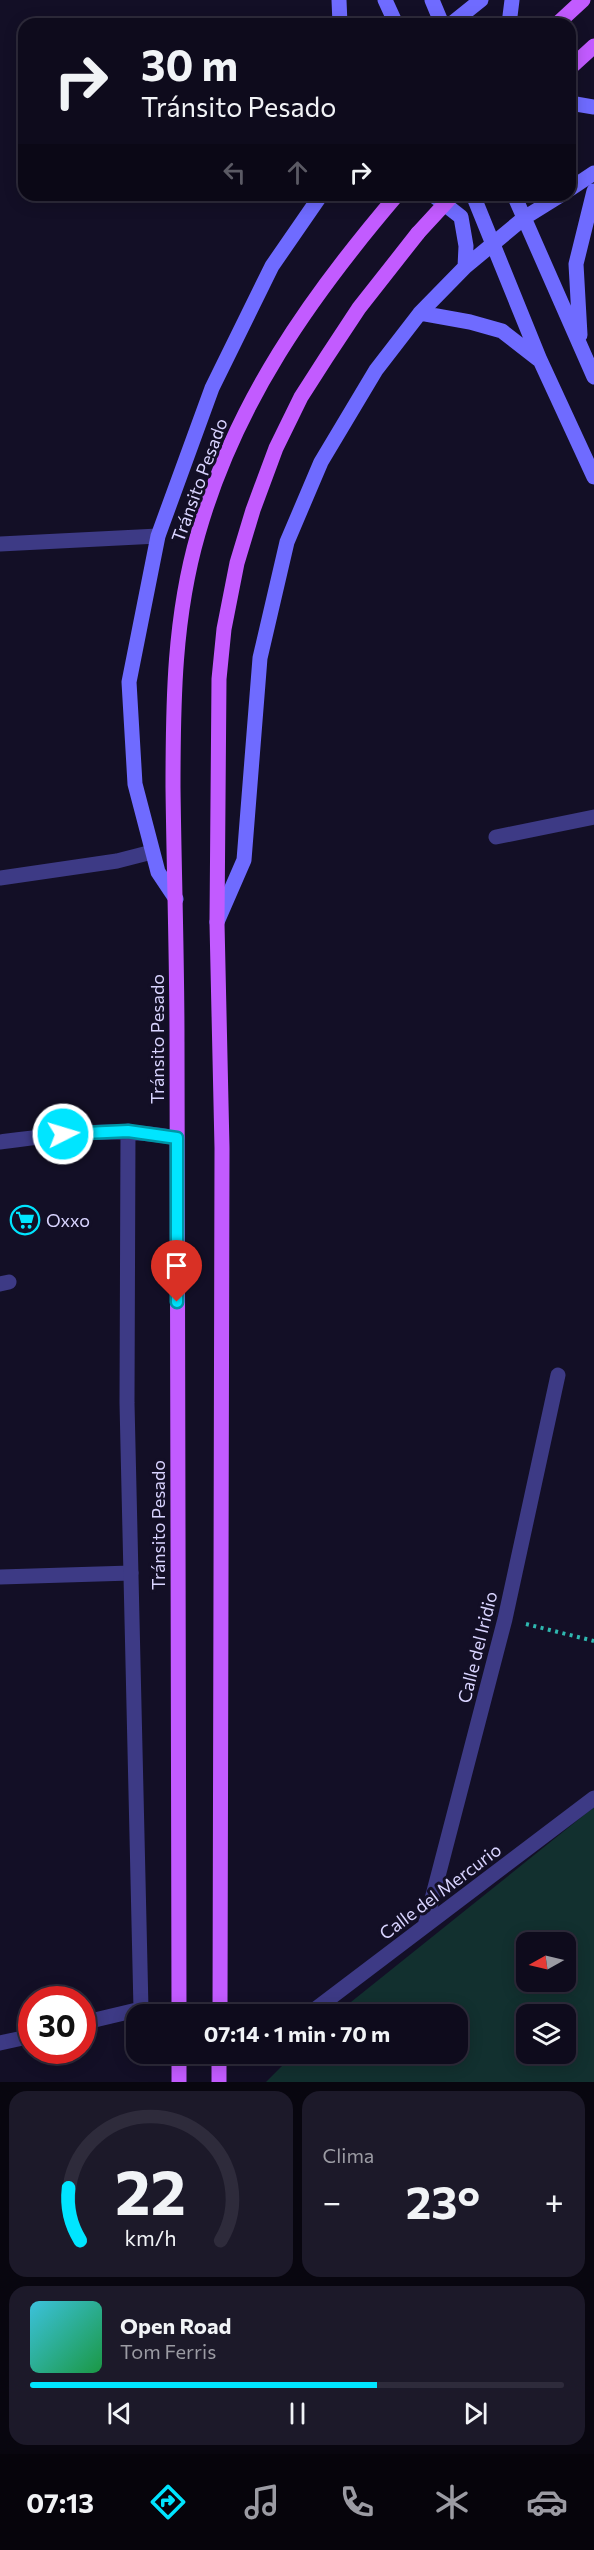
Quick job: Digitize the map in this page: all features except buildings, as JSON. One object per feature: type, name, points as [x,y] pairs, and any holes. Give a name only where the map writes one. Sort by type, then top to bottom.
[{"type":"main road","points":[[564,18],[583,0]]},
{"type":"main road","points":[[576,62],[594,46]]},
{"type":"main road","name":"Tránsito Pesado","points":[[179,2004],[176,899],[173,715],[177,637],[184,591],[198,533],[236,432],[270,366],[321,288],[392,201]]},
{"type":"main road","points":[[220,2004],[222,1148],[217,923],[219,680],[224,629],[237,563],[253,510],[276,448],[301,397],[359,308],[418,233],[447,201]]},
{"type":"main road","points":[[179,2064],[179,2082]]},
{"type":"main road","points":[[219,2064],[219,2082]]},
{"type":"street","points":[[339,0],[340,18]]},
{"type":"street","points":[[386,0],[394,18]]},
{"type":"street","points":[[432,0],[440,18]]},
{"type":"street","points":[[458,18],[481,0]]},
{"type":"street","points":[[510,18],[512,0]]},
{"type":"street","points":[[576,104],[594,107]]},
{"type":"street","points":[[576,185],[594,173]]},
{"type":"street","points":[[580,344],[576,264],[594,191]]},
{"type":"street","points":[[176,899],[158,872],[135,784],[129,682],[158,536],[212,388],[272,266],[317,201]]},
{"type":"street","points":[[441,201],[461,217],[466,246],[465,267]]},
{"type":"street","points":[[475,201],[540,360],[594,477]]},
{"type":"street","points":[[517,201],[594,377]]},
{"type":"street","points":[[217,923],[244,860],[260,658],[287,542],[321,462],[376,369],[420,313],[465,267],[524,218],[551,201]]},
{"type":"street","points":[[420,313],[502,331],[540,360]]},
{"type":"street","points":[[0,544],[158,536]]},
{"type":"street","points":[[496,837],[594,817]]},
{"type":"street","points":[[0,878],[117,861],[152,852]]},
{"type":"street","points":[[0,1142],[84,1131],[128,1131],[177,1138]]},
{"type":"street","points":[[128,1131],[127,1403],[131,1573],[149,2004]]},
{"type":"street","name":"Calle del Iridio","points":[[425,1926],[505,1619],[558,1375]]},
{"type":"street","points":[[0,1577],[131,1573]]},
{"type":"street","name":"Calle del Mercurio","points":[[322,2004],[594,1798]]},
{"type":"street","points":[[96,2021],[126,2016]]},
{"type":"street","points":[[0,2043],[18,2039]]},
{"type":"path","points":[[505,1619],[594,1641]]},
{"type":"green space","points":[[594,1807],[594,2082],[266,2082],[284,2064],[468,2064],[468,2004],[348,2004]]},
{"type":"place","name":"Oxxo","points":[[25,1220]]},
{"type":"route","points":[[63,1134],[84,1131],[128,1131],[148,1132],[177,1138],[177,1302]]}]
